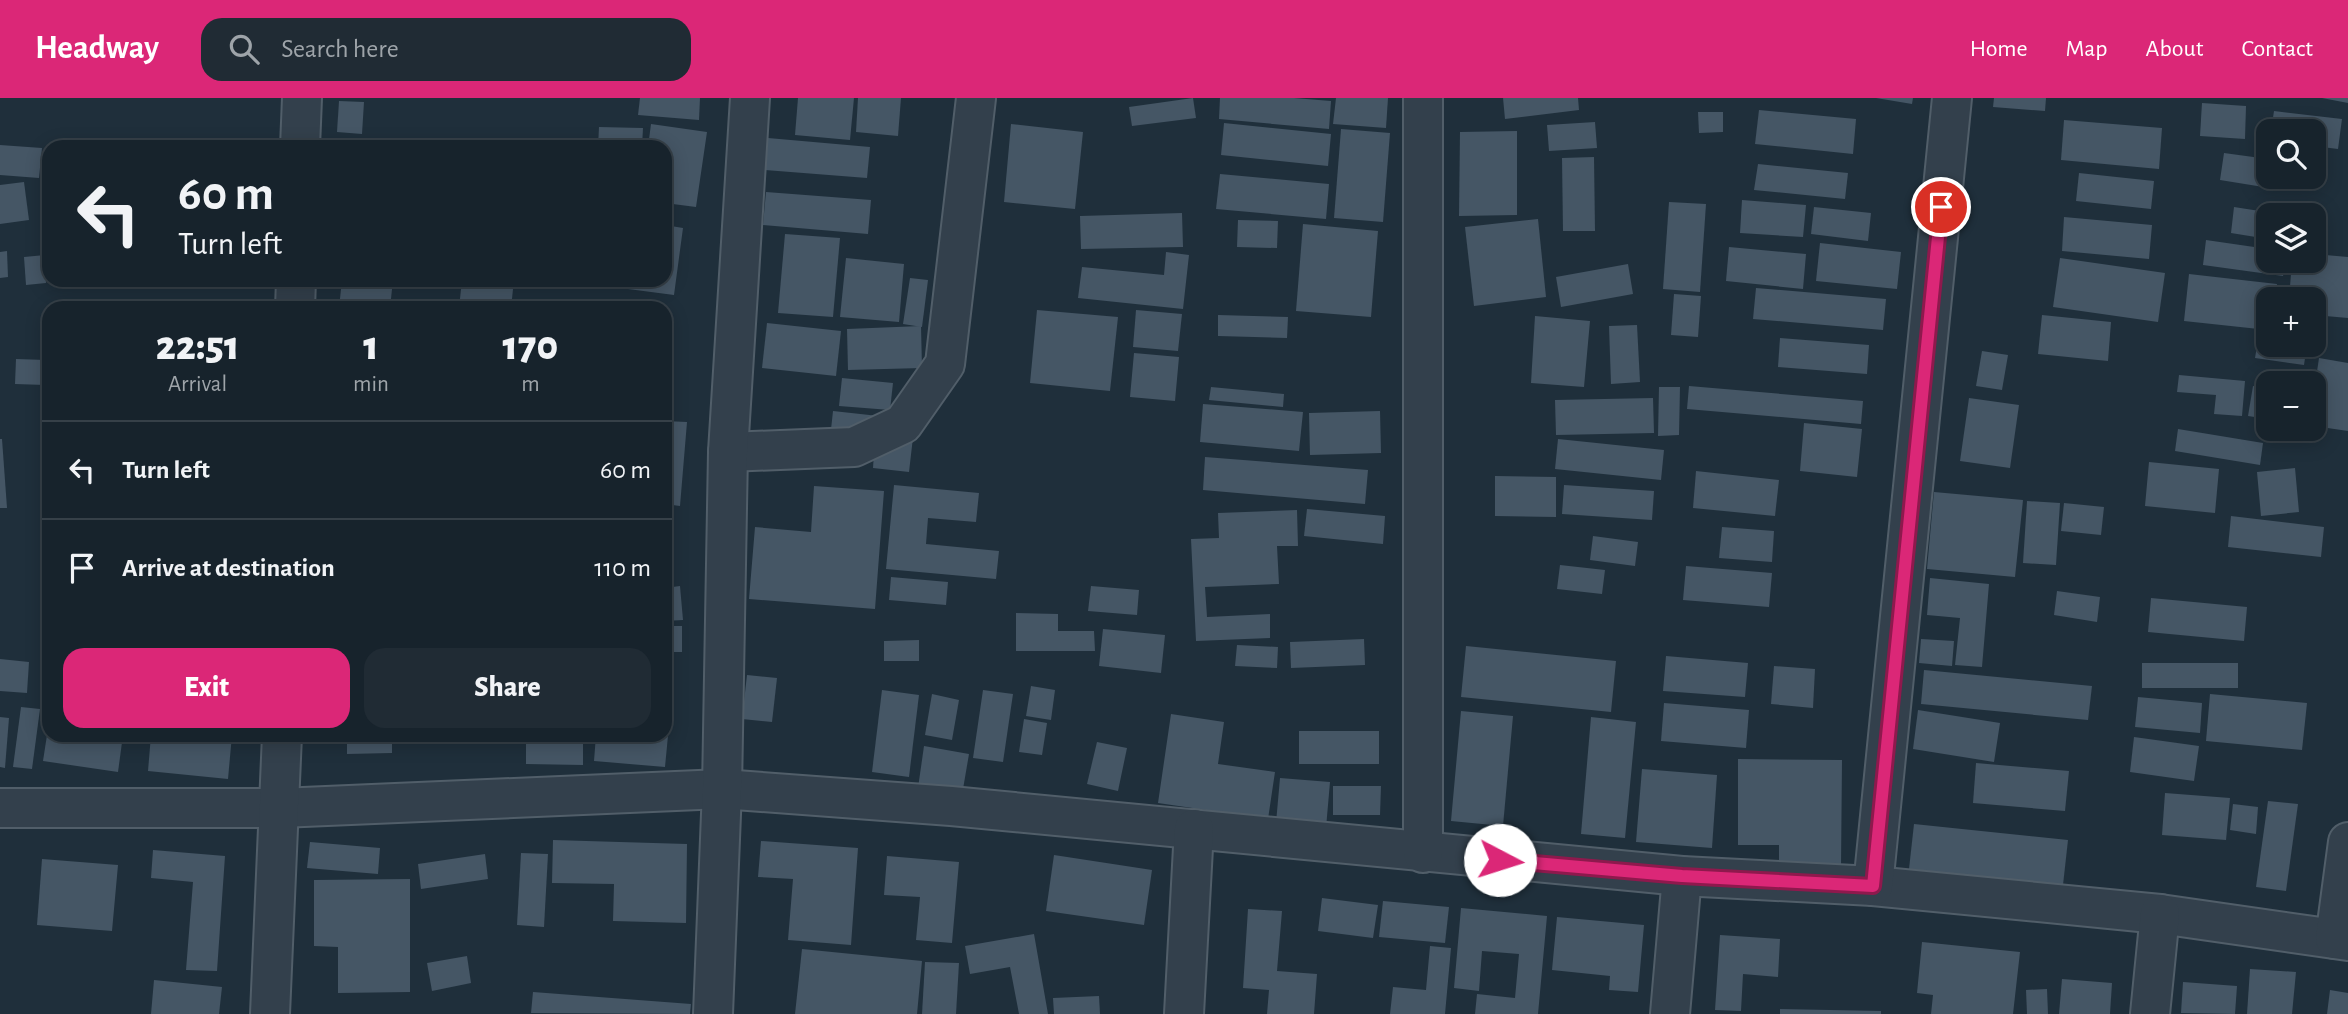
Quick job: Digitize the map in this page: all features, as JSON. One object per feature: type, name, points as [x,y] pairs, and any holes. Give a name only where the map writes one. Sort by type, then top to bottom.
[{"type":"street","points":[[300,140],[302,98]]},
{"type":"street","points":[[713,1014],[722,789],[728,453],[750,98]]},
{"type":"street","points":[[728,453],[854,447],[903,424],[945,364],[976,98]]},
{"type":"street","points":[[1423,98],[1423,853]]},
{"type":"street","points":[[1873,886],[1952,98]]},
{"type":"street","points":[[270,1014],[282,742]]},
{"type":"street","points":[[0,808],[280,808],[722,789],[951,806],[1682,876],[1873,886],[2160,915],[2342,940],[2348,842]]},
{"type":"street","points":[[1184,1014],[1194,829]]},
{"type":"street","points":[[1670,1014],[1682,876]]},
{"type":"street","points":[[2150,1014],[2160,915]]},
{"type":"building","points":[[640,98],[700,98],[699,120],[638,115]]},
{"type":"building","points":[[798,98],[854,98],[850,140],[795,135]]},
{"type":"building","points":[[858,98],[901,98],[898,136],[856,132]]},
{"type":"building","points":[[1193,98],[1196,118],[1132,126],[1129,107]]},
{"type":"building","points":[[1220,98],[1331,101],[1329,129],[1219,119]]},
{"type":"building","points":[[1336,98],[1388,98],[1386,128],[1333,124]]},
{"type":"building","points":[[1503,98],[1578,98],[1579,110],[1505,119]]},
{"type":"building","points":[[1876,98],[1913,98],[1912,104]]},
{"type":"building","points":[[1994,98],[2046,98],[2045,111],[1993,107]]},
{"type":"building","points":[[2322,98],[2348,98],[2348,103]]},
{"type":"building","points":[[339,101],[364,102],[362,134],[337,132]]},
{"type":"building","points":[[2202,103],[2246,106],[2245,139],[2200,136]]},
{"type":"building","points":[[1759,110],[1856,119],[1853,154],[1755,144]]},
{"type":"building","points":[[2274,111],[2342,119],[2338,149],[2326,148],[2326,119],[2273,119]]},
{"type":"building","points":[[1698,112],[1723,112],[1723,132],[1699,133]]},
{"type":"building","points":[[2064,120],[2162,128],[2159,169],[2061,160]]},
{"type":"building","points":[[1595,122],[1597,148],[1549,151],[1547,125]]},
{"type":"building","points":[[1224,123],[1331,134],[1328,166],[1221,155]]},
{"type":"building","points":[[651,124],[707,132],[696,207],[672,204],[672,140],[649,140]]},
{"type":"building","points":[[1011,124],[1083,132],[1075,209],[1004,202]]},
{"type":"building","points":[[599,127],[643,128],[642,140],[598,140]]},
{"type":"building","points":[[1341,129],[1390,133],[1383,222],[1334,218]]},
{"type":"building","points":[[1517,131],[1517,215],[1459,216],[1460,132]]},
{"type":"building","points":[[768,138],[870,147],[867,178],[765,170]]},
{"type":"building","points":[[0,145],[42,148],[39,178],[0,175]]},
{"type":"building","points":[[2224,153],[2256,157],[2256,186],[2220,180]]},
{"type":"building","points":[[1594,157],[1595,231],[1563,231],[1562,158]]},
{"type":"building","points":[[1758,164],[1848,173],[1845,199],[1754,190]]},
{"type":"building","points":[[2079,173],[2154,181],[2151,209],[2076,201]]},
{"type":"building","points":[[1220,174],[1329,184],[1326,219],[1216,209]]},
{"type":"building","points":[[24,182],[29,220],[0,224],[0,185]]},
{"type":"building","points":[[766,192],[871,200],[868,234],[763,225]]},
{"type":"building","points":[[1742,200],[1806,205],[1803,237],[1740,233]]},
{"type":"building","points":[[1669,202],[1706,204],[1700,292],[1663,289]]},
{"type":"building","points":[[1814,207],[1871,213],[1868,241],[1811,234]]},
{"type":"building","points":[[2234,207],[2256,210],[2256,237],[2231,233]]},
{"type":"building","points":[[1182,213],[1183,247],[1081,249],[1080,216]]},
{"type":"building","points":[[2064,217],[2152,225],[2149,259],[2062,251]]},
{"type":"building","points":[[1538,219],[1546,297],[1474,306],[1465,227]]},
{"type":"building","points":[[1238,220],[1278,221],[1277,248],[1237,247]]},
{"type":"building","points":[[1303,224],[1378,231],[1371,317],[1296,311]]},
{"type":"building","points":[[672,226],[683,228],[674,295],[613,287],[672,287]]},
{"type":"building","points":[[785,234],[840,238],[833,317],[778,313]]},
{"type":"building","points":[[2206,240],[2256,247],[2256,272],[2203,265]]},
{"type":"building","points":[[1820,243],[1901,252],[1897,289],[1816,281]]},
{"type":"building","points":[[1729,247],[1806,254],[1803,289],[1726,281]]},
{"type":"building","points":[[7,251],[8,277],[0,278],[0,252]]},
{"type":"building","points":[[1166,252],[1189,255],[1183,309],[1078,298],[1082,267],[1164,275]]},
{"type":"building","points":[[42,255],[42,283],[26,285],[24,257]]},
{"type":"building","points":[[2326,255],[2348,257],[2348,318],[2326,316],[2326,287],[2290,287],[2291,273],[2326,273]]},
{"type":"building","points":[[846,258],[904,264],[899,322],[840,317]]},
{"type":"building","points":[[2060,258],[2165,273],[2158,322],[2053,307]]},
{"type":"building","points":[[1628,264],[1633,294],[1561,307],[1556,277]]},
{"type":"building","points":[[2261,273],[2284,273],[2283,276]]},
{"type":"building","points":[[2189,274],[2277,284],[2277,287],[2256,287],[2256,329],[2184,321]]},
{"type":"building","points":[[910,278],[928,280],[922,327],[903,324]]},
{"type":"building","points":[[341,287],[392,287],[391,301],[340,301]]},
{"type":"building","points":[[461,287],[513,287],[512,301],[460,301]]},
{"type":"building","points":[[1756,288],[1886,299],[1883,330],[1753,319]]},
{"type":"building","points":[[1674,294],[1701,296],[1698,337],[1671,335]]},
{"type":"building","points":[[1037,310],[1118,317],[1110,391],[1030,383]]},
{"type":"building","points":[[1136,310],[1182,314],[1178,351],[1133,347]]},
{"type":"building","points":[[1218,315],[1288,317],[1287,338],[1218,336]]},
{"type":"building","points":[[2042,315],[2111,322],[2108,361],[2038,354]]},
{"type":"building","points":[[1535,316],[1590,321],[1584,387],[1531,383]]},
{"type":"building","points":[[767,323],[841,331],[836,376],[762,368]]},
{"type":"building","points":[[1637,325],[1640,382],[1611,384],[1609,326]]},
{"type":"building","points":[[921,326],[922,368],[848,370],[847,329]]},
{"type":"building","points":[[1780,338],[1869,345],[1867,374],[1778,367]]},
{"type":"building","points":[[1982,351],[2008,355],[2002,390],[1976,386]]},
{"type":"building","points":[[2256,352],[2256,357],[2305,357],[2304,365],[2255,358]]},
{"type":"building","points":[[1134,353],[1179,357],[1175,401],[1130,397]]},
{"type":"building","points":[[2319,358],[2348,363],[2348,431],[2326,428],[2326,371],[2317,371]]},
{"type":"building","points":[[16,359],[42,360],[42,385],[15,384]]},
{"type":"building","points":[[2179,375],[2245,381],[2242,416],[2214,414],[2216,395],[2177,392]]},
{"type":"building","points":[[842,378],[893,383],[890,410],[839,406]]},
{"type":"building","points":[[1689,386],[1863,401],[1861,424],[1687,409]]},
{"type":"building","points":[[2253,386],[2256,387],[2256,417],[2248,416]]},
{"type":"building","points":[[1211,387],[1284,394],[1283,407],[1209,400]]},
{"type":"building","points":[[1659,387],[1680,387],[1679,435],[1658,436]]},
{"type":"building","points":[[1653,398],[1654,433],[1556,435],[1555,400]]},
{"type":"building","points":[[1969,398],[2019,405],[2010,468],[1960,461]]},
{"type":"building","points":[[1203,404],[1303,412],[1299,451],[1200,442]]},
{"type":"building","points":[[833,411],[915,420],[909,472],[873,468],[874,453],[829,448]]},
{"type":"building","points":[[1380,411],[1381,453],[1310,455],[1309,413]]},
{"type":"building","points":[[672,421],[687,422],[680,506],[672,505]]},
{"type":"building","points":[[1804,423],[1862,429],[1857,477],[1800,471]]},
{"type":"building","points":[[2178,429],[2263,443],[2260,465],[2175,451]]},
{"type":"building","points":[[2,439],[7,508],[0,508]]},
{"type":"building","points":[[1558,439],[1664,450],[1661,480],[1555,469]]},
{"type":"building","points":[[1205,457],[1368,470],[1365,504],[1203,490]]},
{"type":"building","points":[[2149,462],[2219,469],[2215,513],[2145,506]]},
{"type":"building","points":[[2295,468],[2299,512],[2261,516],[2257,472]]},
{"type":"building","points":[[1696,471],[1779,480],[1775,516],[1693,508]]},
{"type":"building","points":[[1495,476],[1556,477],[1556,517],[1495,516]]},
{"type":"building","points":[[894,485],[979,493],[976,522],[928,518],[926,544],[999,551],[996,579],[886,569]]},
{"type":"building","points":[[1564,485],[1654,491],[1652,520],[1562,514]]},
{"type":"building","points":[[814,486],[884,491],[875,609],[749,599],[755,527],[811,532]]},
{"type":"building","points":[[1934,492],[2023,500],[2015,577],[1927,569]]},
{"type":"building","points":[[2027,501],[2060,503],[2056,565],[2023,563]]},
{"type":"building","points":[[2064,503],[2104,507],[2101,535],[2061,531]]},
{"type":"building","points":[[1307,509],[1385,516],[1383,544],[1304,536]]},
{"type":"building","points":[[1297,510],[1298,546],[1277,546],[1279,584],[1205,587],[1207,617],[1270,614],[1270,638],[1196,641],[1191,539],[1219,538],[1218,513]]},
{"type":"building","points":[[2231,516],[2324,527],[2321,557],[2228,547]]},
{"type":"building","points":[[1722,527],[1774,531],[1772,562],[1719,558]]},
{"type":"building","points":[[1593,536],[1638,542],[1635,566],[1590,560]]},
{"type":"building","points":[[1560,565],[1605,570],[1602,594],[1557,589]]},
{"type":"building","points":[[1686,566],[1772,573],[1769,607],[1683,600]]},
{"type":"building","points":[[891,577],[948,582],[946,605],[889,600]]},
{"type":"building","points":[[1930,578],[1989,584],[1982,667],[1955,665],[1960,618],[1927,615]]},
{"type":"building","points":[[680,586],[683,620],[672,621],[672,587]]},
{"type":"building","points":[[1091,586],[1139,590],[1137,615],[1088,611]]},
{"type":"building","points":[[2057,591],[2100,597],[2097,622],[2054,615]]},
{"type":"building","points":[[2151,598],[2247,607],[2244,641],[2148,632]]},
{"type":"building","points":[[1016,613],[1058,614],[1058,631],[1094,631],[1095,651],[1016,651]]},
{"type":"building","points":[[672,626],[682,626],[682,652],[672,652]]},
{"type":"building","points":[[1103,629],[1165,635],[1161,673],[1099,666]]},
{"type":"building","points":[[1364,639],[1365,665],[1291,668],[1290,642]]},
{"type":"building","points":[[1921,639],[1954,641],[1952,666],[1919,663]]},
{"type":"building","points":[[919,640],[919,661],[884,661],[884,641]]},
{"type":"building","points":[[1237,645],[1278,647],[1277,668],[1235,666]]},
{"type":"building","points":[[1466,646],[1616,661],[1611,712],[1461,697]]},
{"type":"building","points":[[1666,656],[1748,663],[1745,697],[1663,691]]},
{"type":"building","points":[[0,659],[29,662],[27,693],[0,691]]},
{"type":"building","points":[[2142,663],[2238,663],[2238,688],[2142,688]]},
{"type":"building","points":[[1774,666],[1815,669],[1813,708],[1771,704]]},
{"type":"building","points":[[1924,670],[2092,686],[2088,720],[1921,704]]},
{"type":"building","points":[[747,675],[777,678],[772,722],[742,719]]},
{"type":"building","points":[[1031,686],[1055,690],[1051,720],[1026,716]]},
{"type":"building","points":[[882,690],[919,695],[909,777],[872,772]]},
{"type":"building","points":[[983,690],[1013,694],[1003,762],[973,758]]},
{"type":"building","points":[[932,694],[959,700],[952,740],[925,735]]},
{"type":"building","points":[[2210,694],[2307,703],[2302,750],[2206,741]]},
{"type":"building","points":[[2138,697],[2202,703],[2200,733],[2135,727]]},
{"type":"building","points":[[1664,703],[1749,710],[1746,748],[1661,741]]},
{"type":"building","points":[[21,707],[40,709],[32,769],[13,767]]},
{"type":"building","points":[[1918,710],[2000,723],[1994,762],[1913,749]]},
{"type":"building","points":[[1461,711],[1513,716],[1503,826],[1451,821]]},
{"type":"building","points":[[1171,714],[1224,722],[1218,764],[1275,772],[1268,819],[1158,803]]},
{"type":"building","points":[[0,717],[9,718],[5,768],[0,767]]},
{"type":"building","points":[[1591,717],[1636,722],[1625,838],[1581,834]]},
{"type":"building","points":[[1024,719],[1047,723],[1042,755],[1019,752]]},
{"type":"building","points":[[1299,731],[1379,731],[1379,764],[1299,764]]},
{"type":"building","points":[[2134,737],[2199,746],[2194,781],[2130,772]]},
{"type":"building","points":[[46,742],[122,742],[118,772],[43,761]]},
{"type":"building","points":[[150,742],[231,742],[228,779],[148,771]]},
{"type":"building","points":[[347,742],[392,742],[392,753],[347,754]]},
{"type":"building","points":[[526,742],[583,742],[583,765],[526,764]]},
{"type":"building","points":[[595,742],[667,742],[665,767],[594,761]]},
{"type":"building","points":[[1097,742],[1127,748],[1118,791],[1087,784]]},
{"type":"building","points":[[924,746],[969,754],[962,795],[918,788]]},
{"type":"building","points":[[1738,759],[1842,760],[1841,868],[1779,868],[1779,845],[1738,845]]},
{"type":"building","points":[[1976,763],[2069,771],[2065,811],[1973,803]]},
{"type":"building","points":[[1642,769],[1717,775],[1712,848],[1636,842]]},
{"type":"building","points":[[1280,778],[1330,782],[1326,828],[1276,823]]},
{"type":"building","points":[[1333,786],[1381,786],[1380,815],[1333,815]]},
{"type":"building","points":[[2165,793],[2230,798],[2226,840],[2162,835]]},
{"type":"building","points":[[2268,801],[2298,804],[2286,891],[2256,887]]},
{"type":"building","points":[[2233,804],[2258,807],[2256,834],[2230,830]]},
{"type":"building","points":[[1914,824],[2068,840],[2063,885],[1909,869]]},
{"type":"building","points":[[553,840],[687,844],[686,923],[613,921],[614,884],[552,883]]},
{"type":"building","points":[[761,841],[858,848],[851,945],[788,940],[793,879],[758,877]]},
{"type":"building","points":[[310,842],[380,848],[378,874],[307,868]]},
{"type":"building","points":[[153,850],[225,856],[217,971],[186,970],[193,882],[151,878]]},
{"type":"building","points":[[521,853],[548,854],[544,927],[517,925]]},
{"type":"building","points":[[485,854],[488,879],[421,889],[418,864]]},
{"type":"building","points":[[1054,855],[1152,870],[1144,925],[1046,911]]},
{"type":"building","points":[[887,856],[959,862],[952,943],[916,940],[920,897],[884,895]]},
{"type":"building","points":[[42,859],[118,865],[112,931],[37,925]]},
{"type":"building","points":[[410,879],[410,992],[338,993],[338,947],[314,946],[314,880]]},
{"type":"building","points":[[1322,898],[1378,905],[1373,938],[1318,931]]},
{"type":"building","points":[[1383,901],[1449,907],[1445,943],[1379,937]]},
{"type":"building","points":[[1461,908],[1547,916],[1538,1014],[1475,1014],[1477,994],[1515,998],[1519,954],[1482,951],[1479,991],[1454,988]]},
{"type":"building","points":[[1248,909],[1282,911],[1277,971],[1317,974],[1314,1014],[1267,1014],[1269,990],[1243,988]]},
{"type":"building","points":[[1557,917],[1644,925],[1638,992],[1609,990],[1610,976],[1552,970]]},
{"type":"building","points":[[1034,934],[1048,1014],[1019,1014],[1010,967],[970,974],[965,946]]},
{"type":"building","points":[[1720,935],[1780,939],[1778,977],[1743,974],[1741,1011],[1715,1010]]},
{"type":"building","points":[[1922,942],[2020,952],[2013,1014],[1931,1014],[1933,995],[1917,993]]},
{"type":"building","points":[[1430,946],[1451,948],[1445,1014],[1390,1014],[1393,987],[1426,990]]},
{"type":"building","points":[[802,949],[922,961],[917,1014],[795,1014]]},
{"type":"building","points":[[467,956],[471,983],[432,991],[427,963]]},
{"type":"building","points":[[925,962],[959,963],[956,1014],[922,1014]]},
{"type":"building","points":[[2250,969],[2296,972],[2292,1014],[2247,1014]]},
{"type":"building","points":[[2062,979],[2112,983],[2110,1014],[2059,1014]]},
{"type":"building","points":[[154,980],[222,987],[219,1014],[151,1014]]},
{"type":"building","points":[[2183,982],[2237,986],[2235,1014],[2181,1013]]},
{"type":"building","points":[[2047,989],[2048,1014],[2027,1014],[2026,990]]},
{"type":"building","points":[[2330,990],[2348,993],[2348,1014],[2327,1014]]},
{"type":"building","points":[[533,992],[691,1004],[690,1014],[531,1013]]},
{"type":"building","points":[[1099,996],[1100,1014],[1054,1014],[1053,998]]},
{"type":"building","points":[[1780,1009],[1881,1011],[1881,1014],[1780,1014]]},
{"type":"route","points":[[1500,860],[1682,876],[1873,886],[1941,207]]}]
